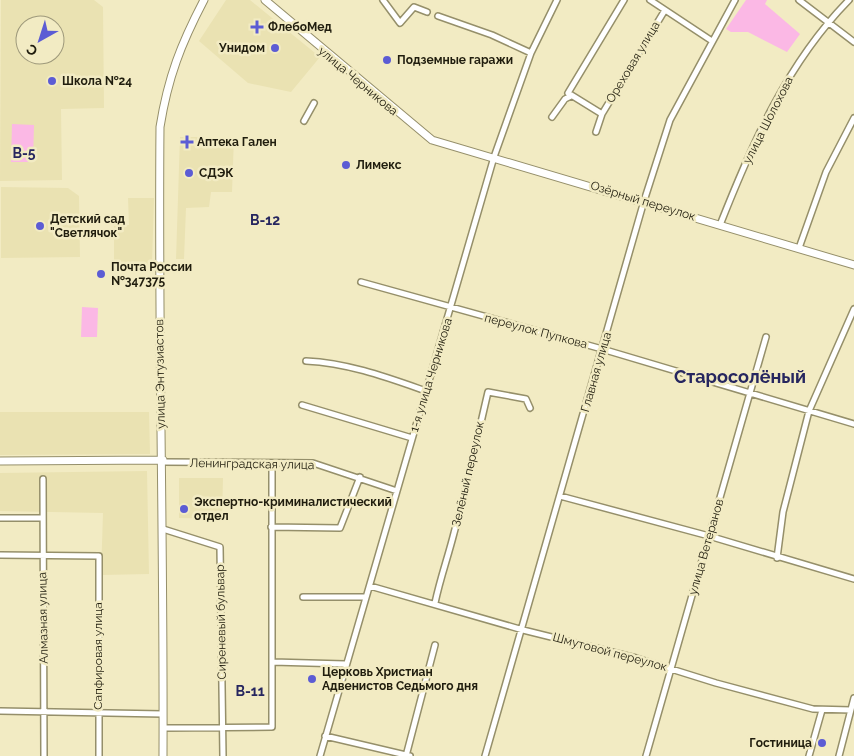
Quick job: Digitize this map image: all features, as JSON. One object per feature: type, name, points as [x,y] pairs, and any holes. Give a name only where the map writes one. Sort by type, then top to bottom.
[{"type":"street","name":"улица Энтузиастов","points":[[163,756],[163,528],[159,378],[160,127],[169,82],[179,50],[204,0]]},
{"type":"street","points":[[0,462],[162,461],[163,124],[172,82],[185,43],[208,0]]},
{"type":"street","name":"улица Черникова","points":[[261,0],[432,140]]},
{"type":"street","name":"улица Черникова","points":[[265,0],[410,122]]},
{"type":"street","points":[[383,0],[400,23],[414,7],[427,12]]},
{"type":"street","name":"1-я улица Черникова","points":[[320,756],[345,664],[370,586],[494,157],[531,53],[557,0]]},
{"type":"street","points":[[552,117],[570,94],[624,0]]},
{"type":"street","points":[[650,0],[712,41]]},
{"type":"street","name":"Главная улица","points":[[485,756],[523,630],[644,201],[670,120],[735,0]]},
{"type":"street","points":[[799,0],[854,42]]},
{"type":"street","name":"улица Шолохова","points":[[720,225],[744,166],[787,79],[829,23],[849,0]]},
{"type":"street","name":"Ореховая улица","points":[[596,132],[602,114],[665,10]]},
{"type":"street","points":[[438,16],[492,35],[531,53]]},
{"type":"street","name":"Ореховая улица","points":[[570,94],[602,114]]},
{"type":"street","points":[[304,121],[314,103]]},
{"type":"street","points":[[799,248],[826,172],[854,118]]},
{"type":"street","name":"Озёрный переулок","points":[[432,140],[644,201],[854,265]]},
{"type":"street","name":"переулок Пупкова","points":[[361,282],[602,349],[854,424]]},
{"type":"street","points":[[777,558],[783,512],[809,411],[854,309]]},
{"type":"street","name":"улица Ветеранов","points":[[646,756],[766,337]]},
{"type":"street","points":[[306,361],[330,362],[358,368],[426,392]]},
{"type":"street","name":"Зелёный переулок","points":[[435,603],[441,574],[454,536],[475,453],[488,392],[526,399],[530,408]]},
{"type":"street","points":[[302,405],[412,438]]},
{"type":"street","name":"Ленинградская улица","points":[[162,461],[313,463],[360,477],[397,491]]},
{"type":"street","points":[[163,728],[272,727],[272,463]]},
{"type":"street","points":[[271,526],[340,528],[360,477]]},
{"type":"street","name":"Алмазная улица","points":[[43,479],[44,756]]},
{"type":"street","points":[[560,496],[709,536],[777,558],[854,579]]},
{"type":"street","points":[[0,518],[42,518]]},
{"type":"street","name":"Сиреневый бульвар","points":[[163,528],[220,547],[223,756]]},
{"type":"street","points":[[0,555],[42,556]]},
{"type":"street","name":"Сапфировая улица","points":[[42,556],[99,556],[98,756]]},
{"type":"street","name":"Шмутовой переулок","points":[[370,586],[435,603],[523,630],[671,668],[716,683],[822,710],[851,710]]},
{"type":"street","points":[[303,597],[366,597]]},
{"type":"street","points":[[325,736],[407,756],[435,645]]},
{"type":"street","points":[[273,662],[345,664]]},
{"type":"street","points":[[840,756],[854,698]]},
{"type":"street","points":[[809,756],[822,710]]},
{"type":"street","points":[[0,711],[162,714]]},
{"type":"shaded area","name":"Школа №24","points":[[1,0],[94,0],[103,7],[104,108],[61,109],[62,180],[0,181]]},
{"type":"shaded area","points":[[226,0],[250,0],[320,57],[291,92],[248,83],[199,41]]},
{"type":"shaded area","points":[[746,0],[767,0],[765,4],[800,34],[787,52],[748,32],[731,32],[726,29]]},
{"type":"shaded area","points":[[12,124],[34,125],[33,162],[11,162]]},
{"type":"shaded area","points":[[180,137],[234,137],[232,192],[211,192],[209,207],[186,208],[184,259],[176,259]]},
{"type":"shaded area","name":"Детский сад \"Светлячок\"","points":[[1,187],[68,188],[79,196],[80,257],[1,258]]},
{"type":"shaded area","points":[[128,198],[154,198],[152,266],[114,265],[114,226],[129,225]]},
{"type":"shaded area","points":[[82,307],[98,308],[97,337],[81,337]]},
{"type":"shaded area","points":[[0,412],[149,412],[150,454],[0,455]]},
{"type":"shaded area","points":[[147,471],[149,574],[101,575],[103,513],[0,511],[0,473]]},
{"type":"shaded area","points":[[179,478],[223,478],[222,519],[179,518]]},
{"type":"place","name":"ФлебоМед","points":[[257,27]]},
{"type":"place","name":"Унидом","points":[[275,48]]},
{"type":"place","name":"Подземные гаражи","points":[[387,60]]},
{"type":"place","name":"Школа №24","points":[[52,81]]},
{"type":"place","name":"Аптека Гален","points":[[187,142]]},
{"type":"place","name":"Лимекс","points":[[346,165]]},
{"type":"place","name":"СДЭК","points":[[189,173]]},
{"type":"place","name":"Детский сад \"Светлячок\"","points":[[40,226]]},
{"type":"place","name":"Почта России №347375","points":[[101,274]]},
{"type":"place","name":"Экспертно-криминалистический отдел","points":[[184,509]]},
{"type":"place","name":"Церковь Христиан Адвенистов Седьмого дня","points":[[312,679]]},
{"type":"place","name":"Гостиница","points":[[822,743]]},
{"type":"district","name":"В-5","points":[[24,153]]},
{"type":"district","name":"В-12","points":[[265,220]]},
{"type":"district","name":"Староcолёный","points":[[740,377]]},
{"type":"district","name":"В-11","points":[[250,691]]}]
